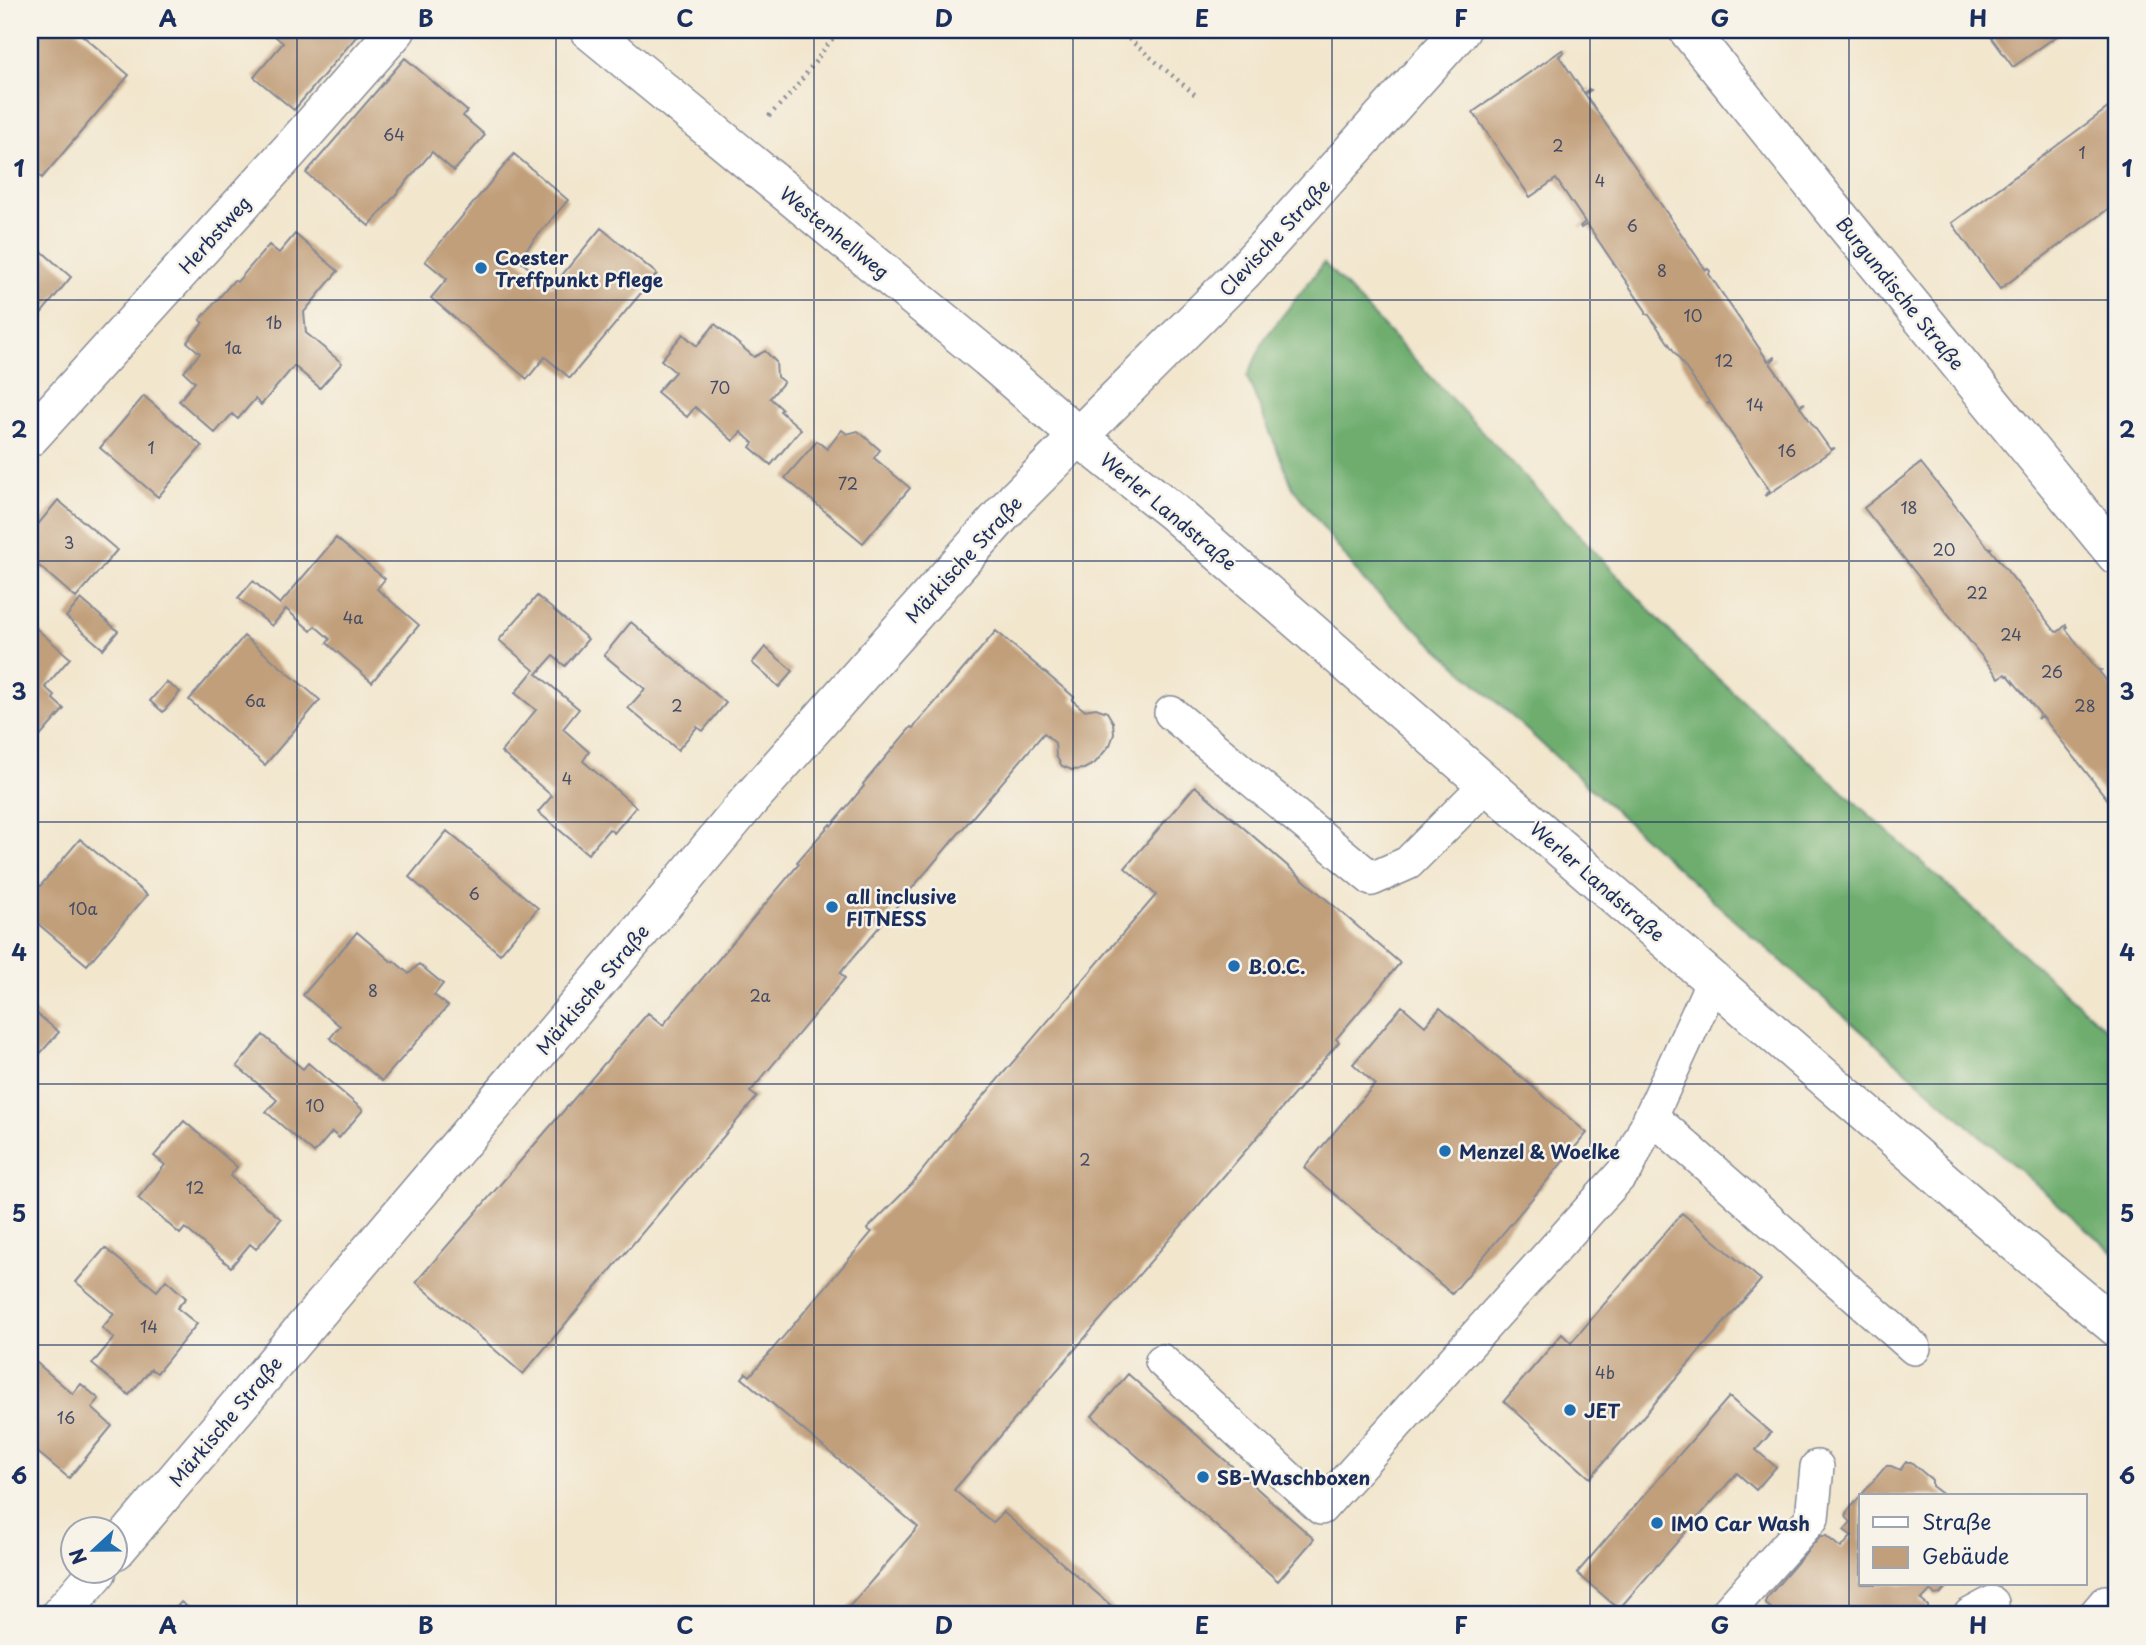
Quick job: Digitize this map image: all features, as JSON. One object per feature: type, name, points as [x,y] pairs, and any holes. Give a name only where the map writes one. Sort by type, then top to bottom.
[{"type":"street","name":"Herbstweg","points":[[30,437],[396,30]]},
{"type":"street","name":"Westenhellweg","points":[[589,30],[1079,436]]},
{"type":"street","name":"Clevische Straße","points":[[1079,436],[1243,272],[1461,30]]},
{"type":"street","name":"Burgundische Straße","points":[[1688,30],[2116,555]]},
{"type":"street","name":"Werler Landstraße","points":[[1079,436],[1174,512],[2006,1235],[2116,1327]]},
{"type":"street","name":"Märkische Straße","points":[[130,1533],[747,803],[1016,499],[1079,436]]},
{"type":"street","points":[[60,1615],[85,1586]]},
{"type":"lane","points":[[1171,713],[1372,879],[1408,863],[1487,784]]},
{"type":"lane","points":[[1162,1361],[1321,1508],[1627,1168],[1713,981]]},
{"type":"lane","points":[[1651,1116],[1914,1348]]},
{"type":"lane","points":[[1726,1615],[1812,1518],[1817,1468]]},
{"type":"lane","points":[[2095,1615],[2106,1602],[2116,1611]]},
{"type":"path","points":[[739,153],[793,91],[839,30]]},
{"type":"path","points":[[1118,30],[1198,97]]},
{"type":"green space","points":[[1324,263],[1693,656],[2116,1038],[2116,1255],[1729,915],[1364,581],[1293,488],[1247,377],[1265,338]]},
{"type":"building","points":[[30,30],[76,30],[129,75],[42,178],[30,168]]},
{"type":"building","points":[[268,30],[362,30],[294,110],[254,77],[283,43]]},
{"type":"building","points":[[1986,30],[2054,30],[2058,35],[2013,67]]},
{"type":"building","points":[[1562,50],[1564,52],[1559,56],[1584,93],[1591,90],[1585,94],[1706,270],[1710,271],[1709,274],[1768,361],[1775,358],[1770,363],[1800,405],[1805,403],[1800,407],[1830,449],[1835,448],[1766,496],[1770,491],[1646,314],[1587,224],[1581,228],[1585,222],[1556,179],[1530,197],[1473,112]]},
{"type":"building","points":[[405,58],[467,111],[463,116],[485,135],[454,171],[432,152],[369,226],[306,173]]},
{"type":"building","points":[[2116,102],[2116,203],[2000,289],[1952,223]]},
{"type":"building","name":"Coester Treffpunkt Pflege","points":[[514,154],[568,200],[518,259],[552,287],[601,228],[657,274],[570,378],[545,357],[527,379],[431,298],[447,279],[425,261]]},
{"type":"building","points":[[295,234],[338,271],[304,312],[306,333],[342,363],[320,388],[294,366],[261,405],[255,399],[238,419],[232,414],[215,433],[179,401],[195,382],[184,372],[200,353],[187,342],[203,323],[200,320],[269,245],[279,253]]},
{"type":"building","points":[[30,241],[71,277],[30,327]]},
{"type":"building","points":[[715,324],[754,357],[765,351],[776,362],[777,377],[784,382],[770,398],[782,409],[780,411],[801,429],[771,465],[750,447],[753,443],[741,432],[733,441],[695,407],[687,417],[657,392],[675,372],[661,360],[683,334],[697,346]]},
{"type":"building","points":[[144,396],[202,446],[158,497],[100,448]]},
{"type":"building","points":[[842,430],[847,434],[858,431],[880,450],[874,458],[910,488],[863,543],[785,478],[817,441],[827,449]]},
{"type":"building","points":[[1921,463],[2055,631],[2058,632],[2066,625],[2066,629],[2097,669],[2101,670],[2099,671],[2116,693],[2116,810],[2042,716],[2037,719],[2040,714],[2008,675],[1999,678],[1864,508]]},
{"type":"building","points":[[58,500],[117,550],[76,598],[30,558],[30,534]]},
{"type":"building","points":[[336,538],[385,579],[377,589],[419,625],[372,682],[327,643],[330,639],[315,626],[311,631],[286,609],[272,626],[238,598],[253,581],[280,604]]},
{"type":"building","points":[[537,596],[588,639],[565,666],[553,656],[537,674],[579,709],[563,729],[589,752],[583,761],[636,807],[614,833],[609,829],[588,854],[538,812],[552,796],[501,752],[536,710],[515,693],[534,670],[499,640]]},
{"type":"building","points":[[81,599],[118,631],[103,649],[66,617]]},
{"type":"building","points":[[631,622],[726,703],[703,731],[697,727],[678,750],[628,708],[645,689],[604,655]]},
{"type":"building","points":[[30,623],[70,658],[45,687],[64,709],[37,740],[30,733]]},
{"type":"building","points":[[996,631],[1074,697],[1072,700],[1084,710],[1096,708],[1107,712],[1113,722],[1114,734],[1110,745],[1095,763],[1084,769],[1072,770],[1062,766],[1056,756],[1055,743],[1044,733],[840,973],[845,978],[750,1092],[757,1097],[523,1374],[416,1282],[648,1013],[663,1025],[911,727],[913,728]]},
{"type":"building","points":[[244,636],[320,700],[265,765],[189,700]]},
{"type":"building","points":[[765,647],[793,671],[779,687],[752,663]]},
{"type":"building","points":[[166,682],[180,692],[163,712],[150,701]]},
{"type":"building","points":[[1195,786],[1400,963],[1336,1039],[1339,1042],[954,1490],[993,1523],[1003,1512],[1122,1615],[842,1615],[918,1527],[742,1378],[746,1373],[750,1376],[872,1232],[867,1229],[911,1185],[952,1133],[1156,895],[1125,868]]},
{"type":"building","points":[[447,831],[538,908],[500,954],[409,877]]},
{"type":"building","points":[[80,839],[147,895],[87,965],[30,917],[30,898]]},
{"type":"building","points":[[357,932],[409,974],[419,964],[443,984],[434,995],[448,1006],[382,1081],[330,1038],[340,1026],[303,995]]},
{"type":"building","name":"Menzel & Woelke","points":[[1402,1006],[1425,1026],[1440,1008],[1587,1133],[1452,1294],[1304,1168],[1375,1084],[1353,1064]]},
{"type":"building","points":[[30,1008],[59,1032],[30,1065]]},
{"type":"building","points":[[263,1035],[303,1069],[308,1063],[363,1110],[339,1138],[332,1132],[314,1153],[266,1112],[277,1100],[237,1066]]},
{"type":"building","points":[[184,1121],[237,1167],[230,1176],[281,1219],[256,1249],[250,1244],[231,1267],[185,1228],[180,1234],[138,1198],[165,1165],[154,1156]]},
{"type":"building","points":[[1682,1213],[1761,1280],[1590,1478],[1504,1401],[1562,1334],[1571,1343]]},
{"type":"building","points":[[105,1248],[157,1291],[166,1280],[186,1298],[177,1308],[197,1324],[157,1373],[151,1369],[129,1395],[92,1364],[114,1338],[102,1328],[114,1314],[76,1282]]},
{"type":"building","points":[[30,1357],[73,1394],[81,1384],[99,1399],[92,1408],[112,1426],[69,1478],[30,1446]]},
{"type":"building","name":"SB-Waschboxen","points":[[1128,1374],[1314,1539],[1278,1581],[1092,1416]]},
{"type":"building","name":"IMO Car Wash","points":[[1729,1397],[1771,1433],[1756,1450],[1776,1467],[1756,1490],[1737,1473],[1619,1609],[1577,1573]]},
{"type":"building","points":[[1906,1462],[1911,1462],[1932,1480],[1932,1486],[1942,1494],[1862,1494],[1886,1466],[1900,1470]]},
{"type":"building","points":[[1859,1498],[1859,1586],[1947,1586],[1940,1594],[1935,1595],[1931,1590],[1921,1600],[1928,1606],[1926,1615],[1771,1615],[1774,1611],[1766,1604],[1766,1599],[1820,1536],[1826,1536],[1841,1548],[1852,1536],[1844,1530],[1851,1522],[1846,1513]]},
{"type":"building","points":[[181,1602],[198,1615],[170,1615]]},
{"type":"place","name":"Coester Treffpunkt Pflege","points":[[481,268]]},
{"type":"place","name":"all inclusive FITNESS","points":[[832,907]]},
{"type":"place","name":"B.O.C.","points":[[1234,966]]},
{"type":"place","name":"Menzel & Woelke","points":[[1445,1151]]},
{"type":"place","name":"JET","points":[[1570,1410]]},
{"type":"place","name":"SB-Waschboxen","points":[[1203,1477]]},
{"type":"place","name":"IMO Car Wash","points":[[1657,1523]]}]
